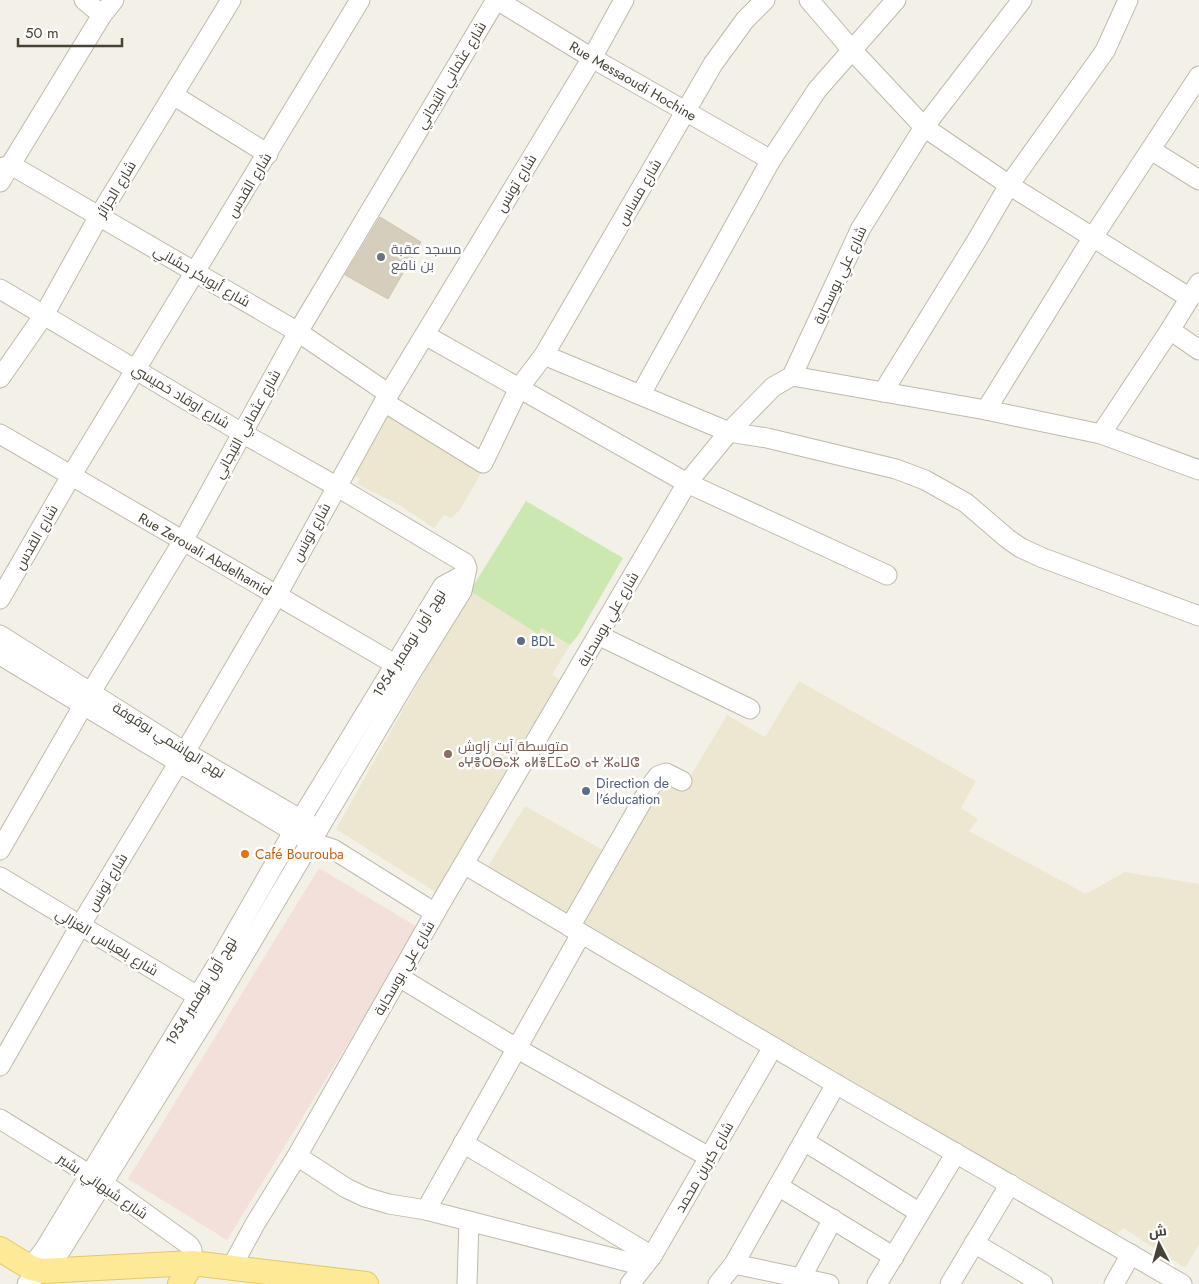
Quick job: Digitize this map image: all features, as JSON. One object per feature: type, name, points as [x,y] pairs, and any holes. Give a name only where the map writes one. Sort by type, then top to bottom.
[{"type":"main road","points":[[0,1249],[31,1277],[192,1263],[366,1284]]},
{"type":"main road","points":[[180,1284],[192,1263]]},
{"type":"street","points":[[84,0],[102,15]]},
{"type":"street","points":[[0,182],[5,167],[102,15],[114,0]]},
{"type":"street","name":"شارع الجزائر","points":[[0,378],[44,315],[99,216],[231,0]]},
{"type":"street","name":"شارع القدس","points":[[0,599],[71,476],[360,0]]},
{"type":"street","name":"Rue Messaoudi Hochine","points":[[496,0],[592,58],[771,160]]},
{"type":"street","name":"شارع عثماني التيجاني","points":[[0,850],[87,698],[183,541],[298,332],[496,0]]},
{"type":"street","name":"شارع تونس","points":[[0,1066],[80,926],[277,595],[336,486],[387,398],[592,58],[624,0]]},
{"type":"street","name":"شارع مساس","points":[[387,398],[483,463],[518,388],[544,355],[713,64],[744,20],[765,0]]},
{"type":"street","points":[[809,0],[852,50],[924,127],[1009,185],[1093,237],[1194,290],[1170,330],[1101,434]]},
{"type":"street","points":[[641,394],[771,160],[817,90],[896,0]]},
{"type":"street","name":"شارع علي بوسحابة","points":[[231,1268],[400,977],[435,913],[688,483],[729,432],[773,387],[792,376],[861,228],[924,127],[1022,0]]},
{"type":"street","points":[[883,392],[1009,185],[1106,51],[1128,0]]},
{"type":"street","points":[[986,410],[1093,237],[1199,76]]},
{"type":"street","points":[[173,95],[268,154]]},
{"type":"street","points":[[1151,150],[1199,180]]},
{"type":"street","name":"شارع أبوبكر حشاني","points":[[5,167],[99,216],[298,332],[387,398]]},
{"type":"street","name":"شارع اوقاد خميسي","points":[[0,289],[242,433],[336,486],[465,569]]},
{"type":"street","points":[[1170,330],[1199,350]]},
{"type":"street","points":[[425,336],[688,483],[887,576]]},
{"type":"street","points":[[544,355],[729,432],[767,438],[887,467],[925,480],[966,503],[1021,548],[1199,616]]},
{"type":"street","points":[[792,376],[986,410],[1101,434],[1199,470]]},
{"type":"street","name":"Rue Zerouali Abdelhamid","points":[[0,434],[403,669]]},
{"type":"street","name":"نهج أول نوفمبر 1954","points":[[31,1277],[46,1247],[96,1179],[206,1001],[225,968],[297,826],[403,669],[462,591],[465,569]]},
{"type":"street","name":"نهج الهاشمي بوقوفة","points":[[0,635],[87,698],[315,836],[435,913]]},
{"type":"street","points":[[598,635],[750,710]]},
{"type":"street","name":"نهج الهاشمي بوقوفة","points":[[0,655],[87,698]]},
{"type":"street","name":"نهج أول نوفمبر 1954","points":[[225,968],[315,836],[403,669]]},
{"type":"street","points":[[426,1210],[516,1048],[652,784],[658,776],[666,773],[682,781]]},
{"type":"street","points":[[464,864],[836,1084],[1182,1284]]},
{"type":"street","name":"شارع بلعباس الغزالي","points":[[0,877],[206,1001]]},
{"type":"street","points":[[400,977],[516,1048],[709,1158]]},
{"type":"street","name":"شارع كبرين محمد","points":[[630,1284],[648,1261],[773,1047]]},
{"type":"street","points":[[718,1284],[734,1264],[836,1084]]},
{"type":"street","name":"شارع شيهاني بشير","points":[[0,1119],[96,1179],[189,1245],[192,1250],[192,1263]]},
{"type":"street","points":[[804,1141],[920,1213]]},
{"type":"street","points":[[463,1143],[648,1261]]},
{"type":"street","points":[[877,1284],[956,1153]]},
{"type":"street","points":[[297,1156],[346,1188],[365,1197],[389,1204],[426,1210],[648,1261]]},
{"type":"street","points":[[950,1284],[1010,1184]]},
{"type":"street","points":[[778,1186],[894,1257]]},
{"type":"street","points":[[801,1278],[833,1219]]},
{"type":"street","points":[[467,1284],[469,1221]]},
{"type":"street","points":[[974,1243],[1043,1284]]},
{"type":"street","points":[[1114,1284],[1131,1254]]},
{"type":"street","points":[[734,1264],[829,1284]]},
{"type":"shaded area","points":[[388,415],[482,472],[459,511],[451,518],[444,515],[434,528],[401,506],[357,484],[360,479],[352,474]]},
{"type":"shaded area","name":"متوسطة آيت زاوش ⴰⵖⴻⵔⴱⴰⵣ ⴰⵍⴻⵎⵎⴰⵙ ⴰⵜ ⵣⴰⵡⵛ","points":[[470,591],[538,634],[542,628],[570,645],[552,675],[560,680],[437,893],[336,829]]},
{"type":"shaded area","points":[[799,681],[976,781],[961,808],[978,819],[969,831],[1086,894],[1125,872],[1199,884],[1199,1245],[1185,1268],[1123,1228],[1115,1236],[488,866],[525,806],[617,858],[672,767],[690,777],[727,715],[765,737]]},
{"type":"shaded area","points":[[319,868],[419,928],[227,1240],[128,1179]]},
{"type":"green space","points":[[526,501],[623,558],[579,634],[570,645],[542,628],[538,634],[470,591]]},
{"type":"building","name":"مسجد عقبة بن نافع","points":[[380,217],[421,242],[388,299],[345,275]]},
{"type":"place","name":"مسجد عقبة بن نافع","points":[[381,257]]},
{"type":"place","name":"BDL","points":[[521,641]]},
{"type":"place","name":"متوسطة آيت زاوش ⴰⵖⴻⵔⴱⴰⵣ ⴰⵍⴻⵎⵎⴰⵙ ⴰⵜ ⵣⴰⵡⵛ","points":[[448,754]]},
{"type":"place","name":"Direction de l'éducation","points":[[586,791]]},
{"type":"place","name":"Café Bourouba","points":[[245,854]]}]
